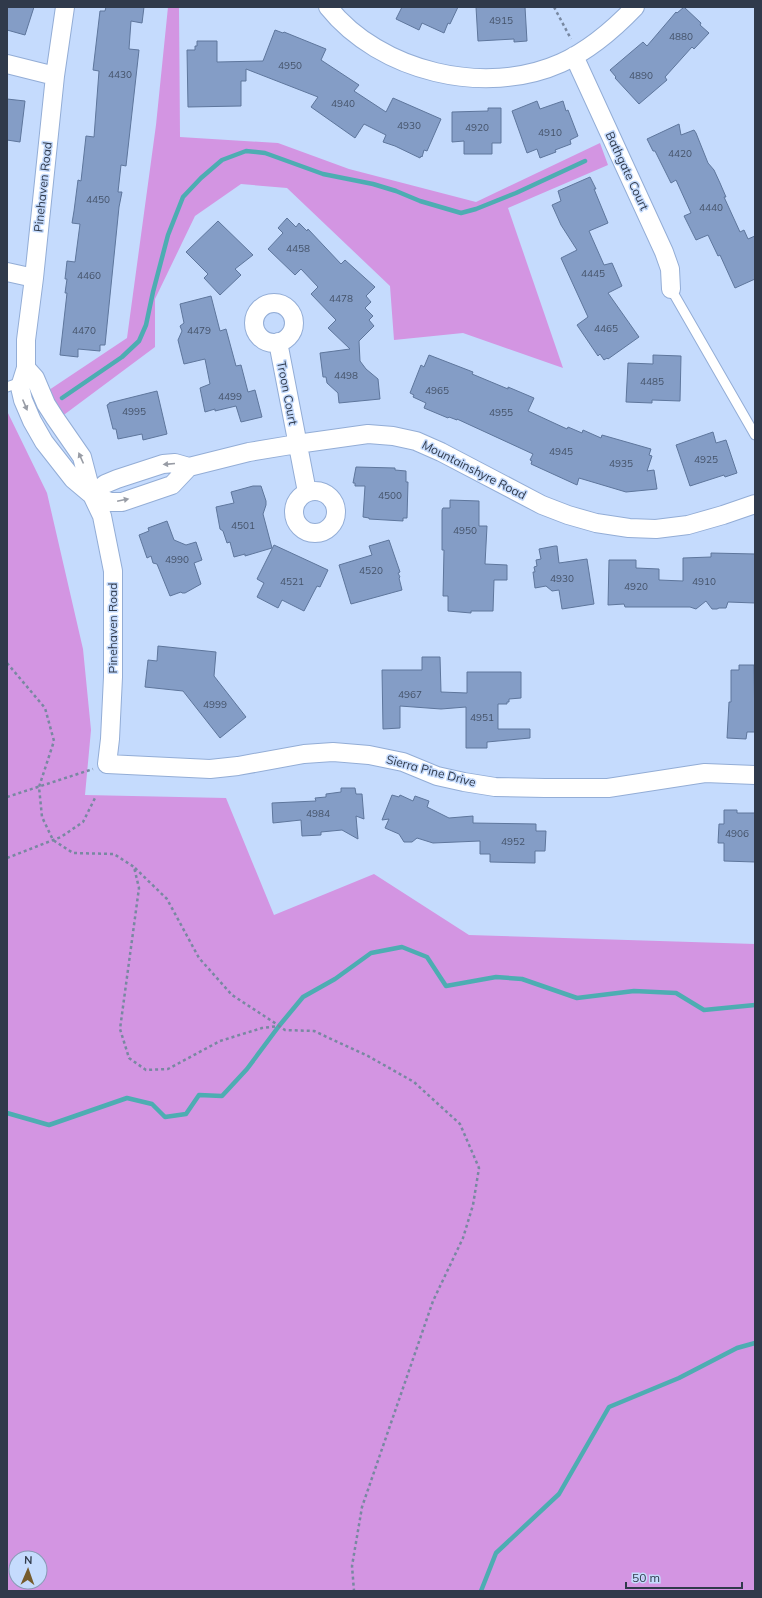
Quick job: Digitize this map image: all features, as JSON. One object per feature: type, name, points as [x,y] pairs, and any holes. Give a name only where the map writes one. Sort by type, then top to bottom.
[{"type":"street","name":"Pinehaven Road","points":[[65,7],[55,76],[34,278],[26,340],[18,379],[35,378],[46,404],[82,458],[92,495],[102,516],[113,571],[113,677],[110,739],[107,764]]},
{"type":"street","points":[[328,7],[336,16],[364,40],[395,58],[426,70],[450,76],[508,77],[534,72],[560,64],[573,48],[587,50],[603,38],[635,7]]},
{"type":"street","name":"Bathgate Court","points":[[573,48],[664,252],[670,269],[671,289]]},
{"type":"street","points":[[7,64],[55,76]]},
{"type":"street","points":[[7,272],[34,278]]},
{"type":"street","name":"Troon Court","points":[[278,342],[307,492]]},
{"type":"street","name":"Mountainshyre Road","points":[[92,495],[110,502],[122,502],[172,485],[190,468],[223,458],[297,444],[368,434],[393,436],[416,441],[441,452],[549,508],[596,523],[629,528],[656,529],[688,525],[755,504]]},
{"type":"street","name":"Sierra Pine Drive","points":[[107,764],[210,769],[238,766],[304,754],[333,752],[369,755],[403,762],[437,776],[464,782],[494,787],[545,788],[608,788],[705,774],[755,775]]},
{"type":"lane","points":[[671,289],[755,435]]},
{"type":"path","points":[[554,7],[573,48]]},
{"type":"path","points":[[7,663],[45,708],[54,741],[39,787],[42,817],[53,840],[73,852],[114,854],[134,866],[167,899],[199,958],[232,995],[285,1030],[314,1031],[368,1056],[414,1082],[460,1124],[479,1168],[474,1205],[462,1238],[434,1301],[391,1420],[362,1507],[352,1566],[354,1591]]},
{"type":"path","points":[[7,797],[107,764]]},
{"type":"path","points":[[7,858],[60,837],[83,822],[95,798]]},
{"type":"path","points":[[134,866],[140,888],[120,1029],[129,1058],[146,1070],[168,1069],[220,1041],[262,1028],[279,1026]]},
{"type":"shaded area","points":[[168,7],[179,7],[180,137],[278,143],[349,169],[476,202],[600,143],[608,165],[508,208],[563,368],[463,333],[394,340],[390,286],[287,188],[241,184],[195,216],[155,299],[155,347],[61,417],[49,390],[127,338],[156,125]]},
{"type":"shaded area","points":[[7,411],[47,493],[83,649],[91,730],[85,795],[226,798],[274,915],[374,874],[469,935],[755,944],[755,1591],[7,1591]]},
{"type":"building","points":[[7,7],[34,7],[25,35],[7,30]]},
{"type":"building","points":[[106,7],[144,7],[142,23],[131,21],[129,49],[139,50],[126,166],[121,165],[118,192],[122,192],[119,207],[105,345],[100,345],[100,351],[78,349],[78,357],[60,355],[67,293],[65,293],[67,279],[65,279],[67,261],[75,262],[80,224],[72,223],[78,180],[81,181],[86,136],[94,137],[99,71],[93,70],[100,11],[105,11]]},
{"type":"building","points":[[402,7],[458,7],[450,24],[448,23],[444,33],[422,23],[419,30],[396,19]]},
{"type":"building","points":[[476,7],[525,7],[527,41],[514,42],[514,39],[478,41]]},
{"type":"building","points":[[684,7],[709,33],[694,49],[692,47],[665,77],[667,80],[639,104],[615,78],[616,77],[610,70],[643,42],[647,46],[676,12],[677,13]]},
{"type":"building","points":[[275,30],[284,32],[326,49],[321,60],[359,85],[354,91],[386,112],[393,98],[441,119],[427,151],[424,150],[422,157],[421,156],[420,158],[383,142],[386,135],[364,124],[355,138],[311,107],[318,97],[246,69],[246,81],[241,81],[241,106],[188,107],[187,50],[195,50],[197,41],[217,41],[217,62],[263,61]]},
{"type":"building","points":[[7,99],[25,101],[20,142],[7,140]]},
{"type":"building","points":[[537,101],[540,109],[563,101],[578,136],[570,140],[571,144],[540,158],[537,149],[527,153],[512,111]]},
{"type":"building","points":[[488,108],[501,108],[501,143],[492,143],[492,154],[464,154],[464,141],[452,142],[452,112],[488,111]]},
{"type":"building","points":[[679,124],[681,135],[694,130],[696,133],[708,163],[714,170],[720,183],[726,197],[724,197],[740,232],[744,230],[748,239],[755,236],[755,279],[735,288],[720,255],[718,256],[708,235],[696,240],[684,216],[691,213],[676,180],[671,183],[655,151],[653,151],[647,139]]},
{"type":"building","points":[[590,177],[596,189],[594,189],[608,223],[589,231],[604,265],[612,263],[622,286],[608,293],[639,337],[608,359],[607,358],[604,360],[600,354],[598,356],[577,325],[588,317],[561,258],[577,250],[561,225],[552,205],[561,201],[558,191]]},
{"type":"building","points":[[287,218],[296,227],[299,223],[307,231],[308,229],[341,264],[345,260],[375,287],[366,296],[371,302],[365,308],[373,316],[369,320],[374,326],[359,341],[360,361],[366,369],[378,379],[380,399],[339,403],[338,393],[327,383],[326,377],[323,377],[320,353],[350,349],[328,328],[336,320],[311,294],[318,287],[301,269],[295,275],[268,249],[283,233],[278,228]]},
{"type":"building","points":[[218,221],[253,255],[235,269],[241,275],[220,295],[204,278],[208,274],[186,252]]},
{"type":"building","points":[[211,296],[220,331],[226,329],[236,366],[241,365],[248,392],[255,390],[262,417],[241,422],[236,406],[205,412],[200,388],[210,384],[205,359],[184,364],[178,340],[182,331],[180,326],[184,323],[180,304]]},
{"type":"building","points":[[429,355],[473,372],[472,374],[508,389],[508,387],[534,398],[528,411],[567,429],[568,427],[582,433],[583,430],[601,438],[602,435],[651,449],[649,455],[652,456],[647,471],[654,470],[657,489],[626,492],[579,478],[577,485],[531,464],[532,461],[530,460],[533,454],[457,419],[448,418],[424,408],[426,403],[413,397],[414,395],[410,393],[421,365],[424,367]]},
{"type":"building","points":[[653,355],[681,356],[680,401],[652,400],[652,403],[626,402],[628,363],[653,364]]},
{"type":"building","points":[[157,391],[167,434],[143,440],[142,434],[118,439],[116,429],[113,429],[107,405],[109,403]]},
{"type":"building","points":[[713,432],[716,443],[726,440],[737,473],[725,477],[724,475],[690,486],[676,445]]},
{"type":"building","points":[[356,467],[395,468],[395,470],[406,471],[406,482],[408,482],[407,518],[403,518],[403,521],[369,519],[363,517],[365,486],[355,486],[355,483],[353,483]]},
{"type":"building","points":[[253,486],[261,486],[266,501],[263,514],[272,548],[245,556],[245,554],[234,557],[230,542],[227,543],[223,531],[220,529],[216,507],[234,503],[231,492]]},
{"type":"building","points":[[450,500],[479,501],[479,526],[487,526],[485,564],[507,565],[507,580],[494,580],[493,611],[471,611],[471,613],[448,611],[448,596],[443,596],[444,550],[442,550],[442,510],[443,508],[450,508]]},
{"type":"building","points":[[167,521],[174,540],[186,545],[196,542],[202,560],[194,563],[201,584],[185,593],[181,592],[170,596],[157,564],[153,563],[151,556],[147,558],[139,535],[149,531],[148,528]]},
{"type":"building","points":[[389,540],[400,572],[398,573],[402,590],[351,604],[339,565],[372,555],[369,546]]},
{"type":"building","points":[[274,545],[328,570],[320,587],[317,586],[304,611],[282,600],[278,608],[257,597],[264,583],[257,579]]},
{"type":"building","points":[[557,546],[559,563],[587,559],[594,604],[562,609],[559,590],[552,591],[546,586],[535,588],[533,572],[535,572],[534,567],[537,566],[536,560],[541,559],[539,549]]},
{"type":"building","points":[[711,553],[755,554],[755,603],[728,602],[726,608],[717,609],[712,609],[706,601],[696,609],[690,607],[625,607],[624,604],[608,605],[609,560],[636,560],[636,568],[659,569],[659,580],[683,581],[683,558],[711,557]]},
{"type":"building","points":[[158,646],[216,652],[214,676],[246,717],[220,738],[183,691],[145,687],[148,660],[157,661]]},
{"type":"building","points":[[422,657],[440,657],[441,692],[467,693],[467,672],[521,672],[521,698],[509,699],[507,704],[498,704],[498,729],[530,729],[530,738],[487,742],[487,748],[466,748],[466,707],[441,709],[400,706],[400,728],[383,729],[382,670],[422,670]]},
{"type":"building","points":[[739,665],[754,665],[755,732],[747,732],[746,739],[727,738],[729,702],[731,702],[731,670],[739,670]]},
{"type":"building","points":[[341,788],[355,788],[356,794],[362,794],[364,819],[356,816],[358,839],[342,830],[321,832],[321,835],[302,836],[301,820],[273,823],[272,803],[316,801],[315,798],[326,797],[326,794],[341,792]]},
{"type":"building","points":[[392,795],[399,797],[400,795],[413,801],[415,796],[429,801],[427,807],[449,818],[473,816],[473,823],[536,824],[536,831],[546,831],[545,851],[535,851],[535,863],[490,862],[490,854],[480,854],[480,841],[433,843],[417,838],[412,842],[404,842],[399,834],[385,828],[389,819],[382,820]]},
{"type":"building","points":[[724,810],[737,810],[737,813],[755,813],[755,862],[724,861],[724,843],[718,843],[719,824],[724,824]]},
{"type":"waterway","points":[[62,398],[122,357],[139,341],[146,325],[168,235],[183,197],[201,178],[222,160],[246,151],[265,153],[323,174],[373,184],[396,191],[420,201],[461,213],[476,209],[516,193],[585,161]]},
{"type":"waterway","points":[[7,1113],[49,1125],[127,1098],[152,1104],[165,1117],[186,1114],[199,1095],[222,1096],[247,1069],[303,997],[335,979],[371,953],[402,947],[427,957],[446,986],[496,977],[522,979],[577,998],[634,991],[676,993],[704,1010],[755,1005]]},
{"type":"waterway","points":[[481,1591],[496,1553],[559,1494],[609,1407],[679,1378],[737,1348],[755,1343]]}]
